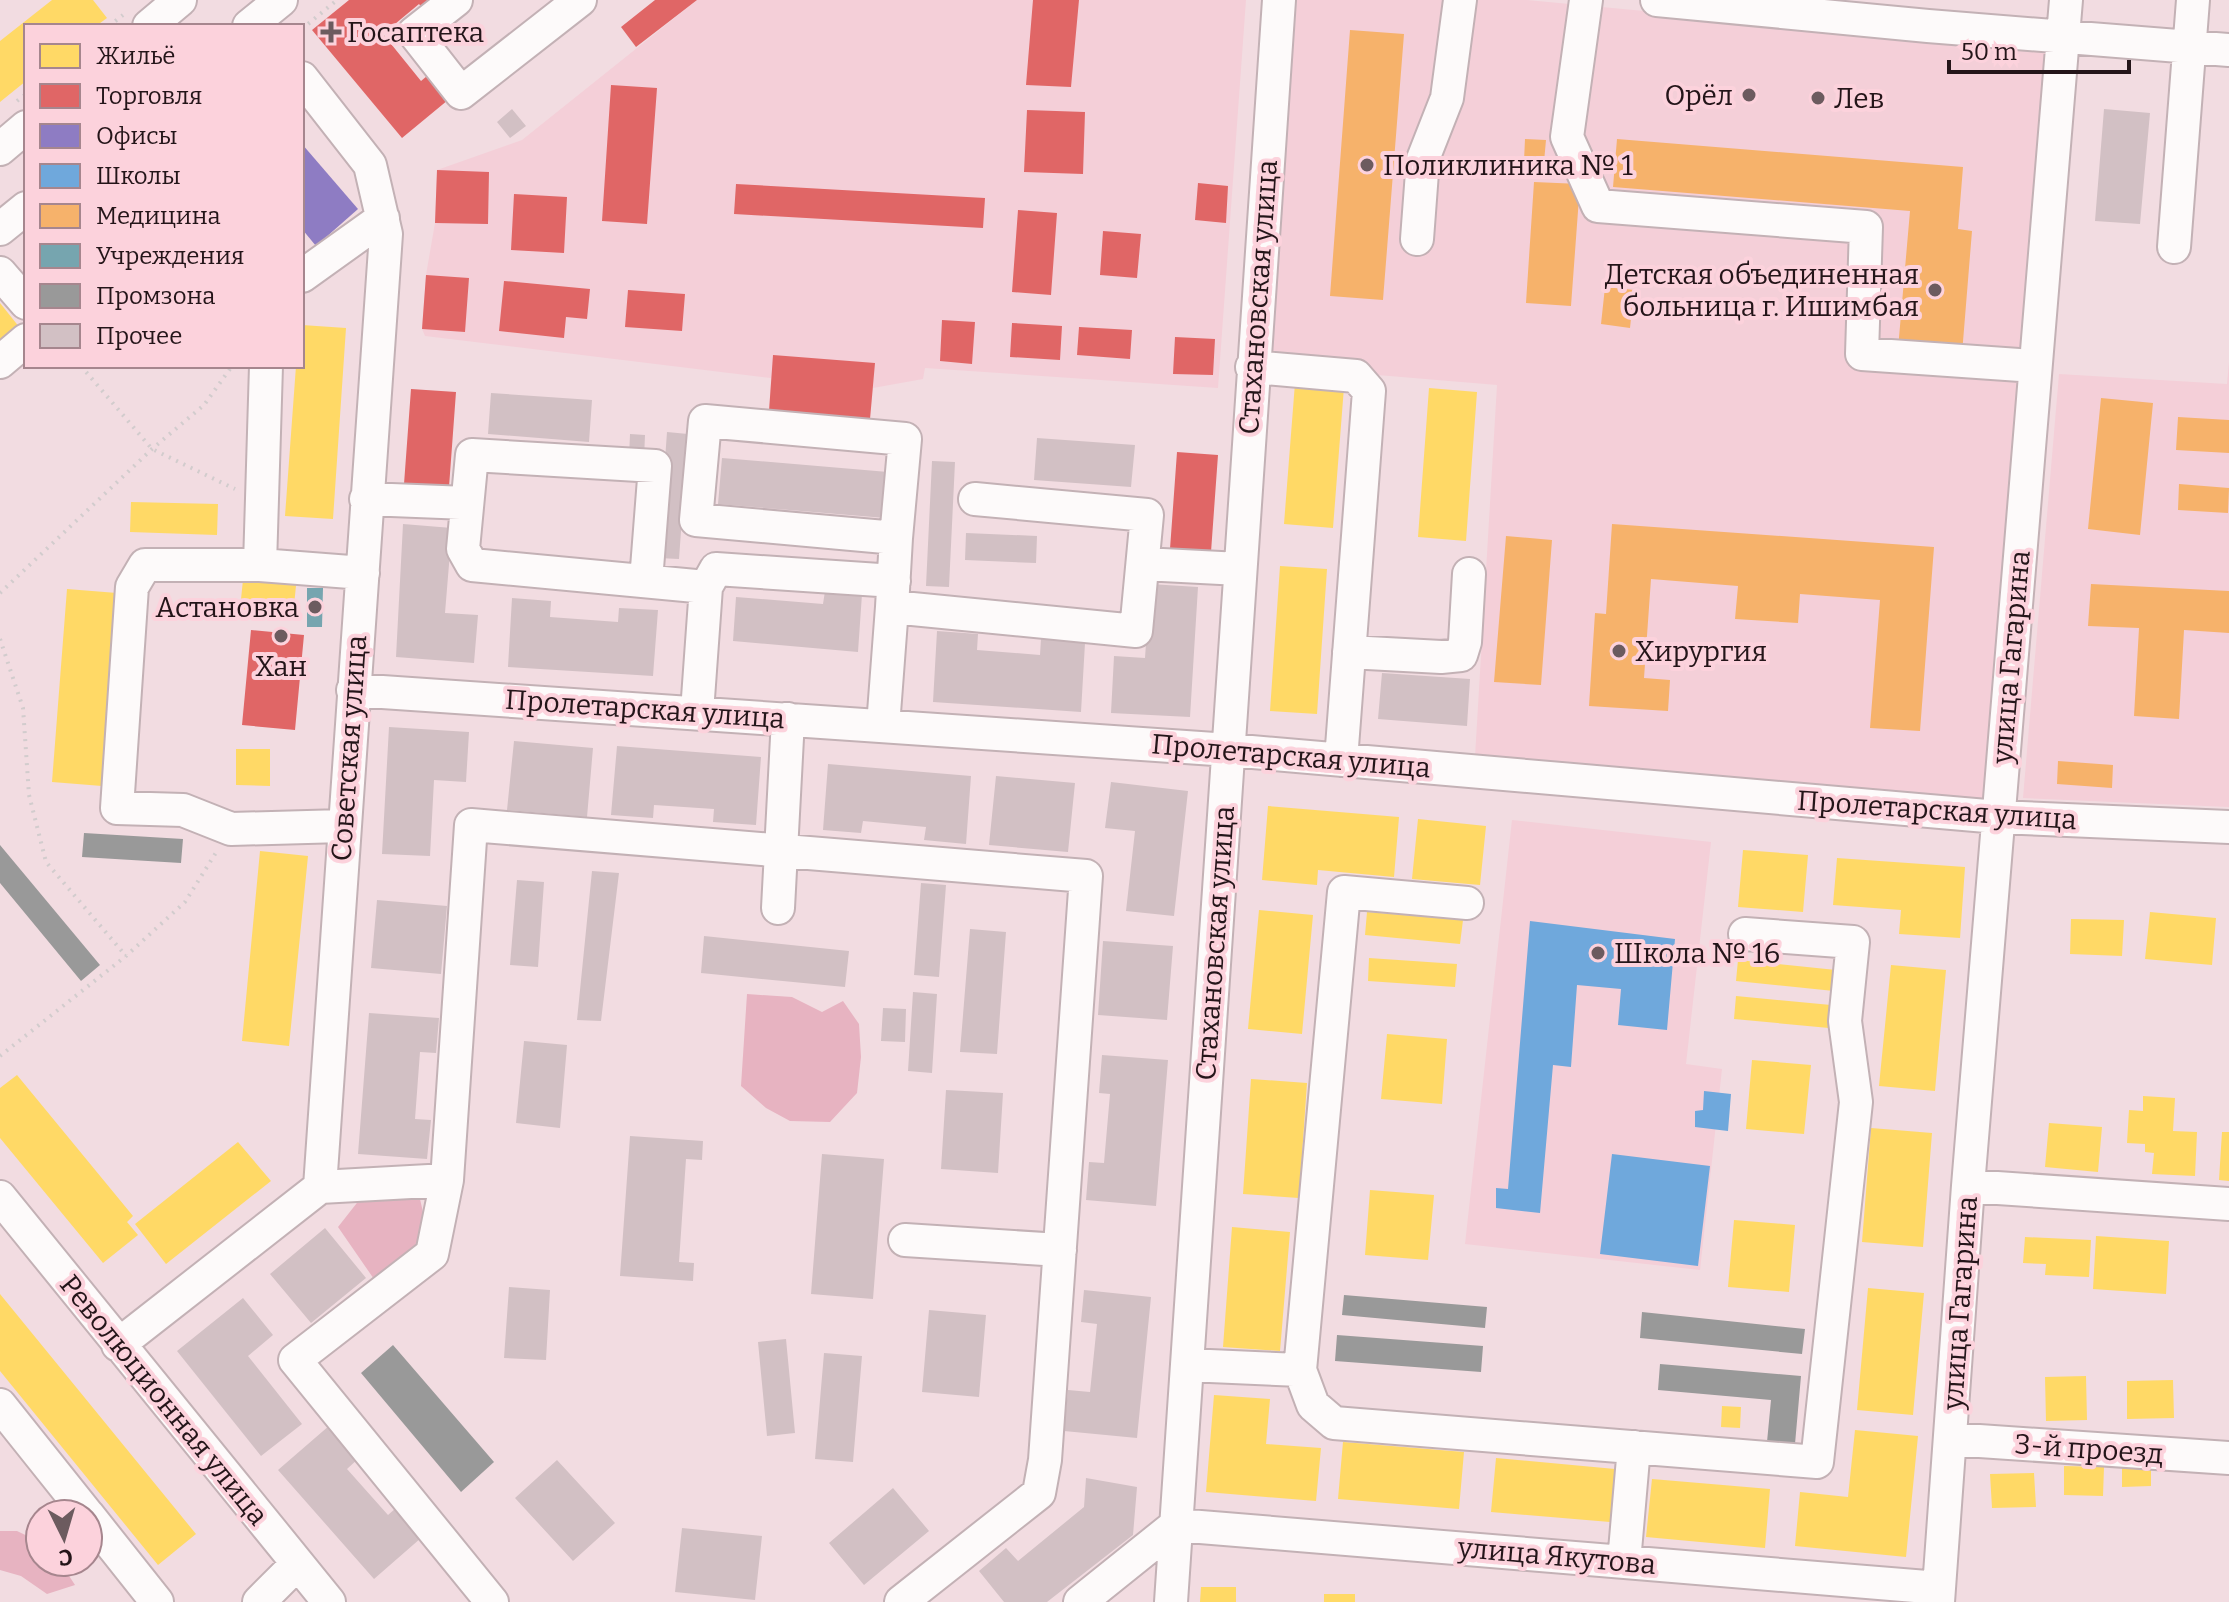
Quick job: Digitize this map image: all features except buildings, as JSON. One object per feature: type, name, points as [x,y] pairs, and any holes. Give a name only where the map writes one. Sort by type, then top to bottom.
[{"type":"street","points":[[151,24],[180,0]]},
{"type":"street","points":[[250,18],[281,0]]},
{"type":"street","points":[[456,0],[414,33],[461,93],[580,0]]},
{"type":"street","name":"Стахановская улица","points":[[1171,1602],[1279,0]]},
{"type":"street","points":[[1417,239],[1423,159],[1447,98],[1460,0]]},
{"type":"street","points":[[1586,0],[1567,137],[1598,206],[1866,227],[1862,354],[2035,366]]},
{"type":"street","points":[[1659,0],[1929,13],[2063,37],[2229,50]]},
{"type":"street","name":"улица Гагарина","points":[[1938,1595],[1968,1186],[2066,0]]},
{"type":"street","points":[[2174,247],[2193,0]]},
{"type":"street","name":"Советская улица","points":[[304,81],[370,165],[386,234],[320,1187]]},
{"type":"street","points":[[0,149],[24,129]]},
{"type":"street","points":[[0,229],[24,210]]},
{"type":"street","points":[[304,275],[383,218]]},
{"type":"street","points":[[0,273],[24,301]]},
{"type":"street","points":[[0,362],[24,342]]},
{"type":"street","points":[[1252,367],[1356,376],[1369,391],[1341,760]]},
{"type":"street","points":[[260,565],[266,368]]},
{"type":"street","points":[[883,726],[905,439],[705,421],[696,520],[896,538]]},
{"type":"street","points":[[646,581],[655,466],[472,455],[463,549],[472,565],[706,587]]},
{"type":"street","points":[[366,499],[467,503]]},
{"type":"street","points":[[697,712],[706,587],[716,569],[1136,631],[1147,515],[975,499]]},
{"type":"street","points":[[1143,564],[1240,569]]},
{"type":"street","points":[[343,826],[231,829],[183,810],[117,808],[132,587],[145,565],[260,565],[363,573]]},
{"type":"street","points":[[1349,652],[1441,657],[1461,655],[1465,642],[1469,574]]},
{"type":"street","name":"Пролетарская улица","points":[[353,690],[1229,750],[1998,817],[2229,827]]},
{"type":"street","points":[[778,908],[788,719]]},
{"type":"street","points":[[492,1602],[295,1360],[432,1254],[447,1180],[471,825],[1086,876],[1045,1460],[1039,1493],[901,1602]]},
{"type":"street","points":[[1467,903],[1344,892],[1300,1370],[1313,1405],[1334,1423],[1817,1462],[1856,1102],[1845,1021],[1853,942],[1745,934]]},
{"type":"street","points":[[118,1345],[320,1187],[447,1180]]},
{"type":"street","points":[[1968,1186],[2229,1204]]},
{"type":"street","name":"Революционная улица","points":[[6,1219],[118,1345],[329,1602]]},
{"type":"street","points":[[905,1240],[1060,1250]]},
{"type":"street","points":[[1187,1365],[1300,1370]]},
{"type":"street","points":[[0,1405],[74,1498]]},
{"type":"street","name":"3-й проезд","points":[[1950,1439],[2229,1458]]},
{"type":"street","points":[[1624,1562],[1634,1447]]},
{"type":"street","points":[[1080,1602],[1176,1525]]},
{"type":"street","name":"улица Якутова","points":[[1176,1525],[1624,1562],[1938,1595]]},
{"type":"street","points":[[104,1536],[157,1602]]},
{"type":"street","points":[[259,1602],[297,1564]]},
{"type":"path","points":[[304,27],[337,0]]},
{"type":"path","points":[[83,368],[152,449],[243,493]]},
{"type":"path","points":[[0,593],[152,449],[204,405],[231,368]]},
{"type":"path","points":[[0,639],[23,708],[29,795],[46,862],[126,956]]},
{"type":"path","points":[[0,1056],[126,956],[185,902],[231,829]]},
{"type":"shaded area","points":[[697,0],[1246,0],[1218,388],[925,368],[923,379],[873,388],[870,419],[769,411],[771,378],[425,336],[422,329],[426,275],[435,223],[437,170],[522,140]]},
{"type":"shaded area","points":[[1297,0],[1527,0],[2047,49],[1986,805],[1475,757],[1497,385],[1269,366]]},
{"type":"shaded area","points":[[2229,362],[2229,807],[2023,798],[2059,374],[2227,384]]},
{"type":"shaded area","name":"Школа № 16","points":[[1512,820],[1711,842],[1686,1064],[1722,1069],[1700,1270],[1465,1244]]},
{"type":"shaded area","points":[[747,994],[792,997],[822,1012],[843,1001],[859,1024],[861,1057],[857,1093],[830,1122],[790,1121],[766,1108],[741,1086]]},
{"type":"shaded area","points":[[360,1199],[420,1199],[427,1230],[420,1250],[376,1282],[338,1227]]},
{"type":"shaded area","points":[[0,1531],[17,1531],[24,1534],[24,1578],[70,1578],[75,1585],[47,1594],[21,1576],[0,1570]]},
{"type":"place","name":"Госаптека","points":[[331,32]]},
{"type":"place","name":"Орёл","points":[[1749,95]]},
{"type":"place","name":"Лев","points":[[1818,98]]},
{"type":"place","name":"Поликлиника № 1","points":[[1367,165]]},
{"type":"place","name":"Детская объединенная больница г. Ишимбая","points":[[1935,290]]},
{"type":"place","name":"Астановка","points":[[315,607]]},
{"type":"place","name":"Хан","points":[[281,636]]},
{"type":"place","name":"Хирургия","points":[[1619,651]]},
{"type":"place","name":"Школа № 16","points":[[1598,953]]}]
